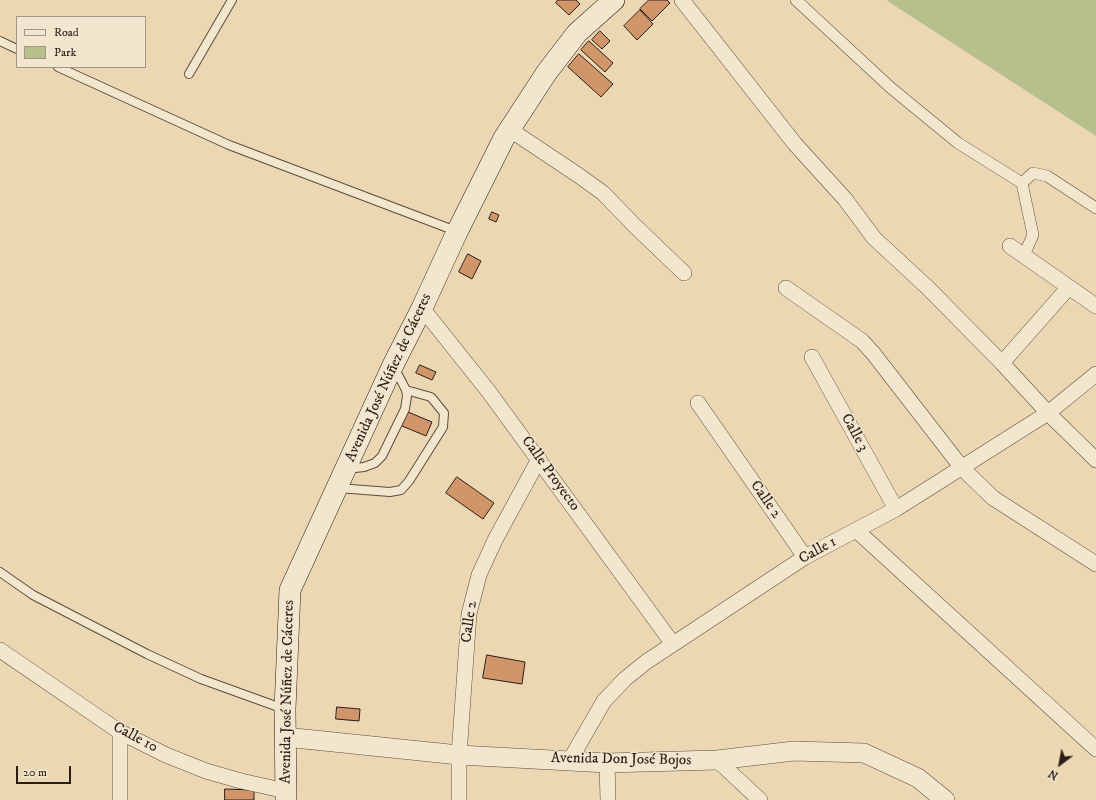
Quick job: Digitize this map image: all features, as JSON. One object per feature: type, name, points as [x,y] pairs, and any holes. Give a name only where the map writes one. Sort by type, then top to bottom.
[{"type":"main road","name":"Avenida José Núñez de Cáceres","points":[[286,796],[285,710],[290,590],[393,366],[457,232],[509,129],[547,72],[577,33],[611,1]]},
{"type":"street","points":[[682,0],[796,144],[844,199],[874,238],[928,288],[1002,363],[1048,413],[1096,460]]},
{"type":"street","points":[[796,0],[891,88],[958,143],[1022,183],[1032,235],[1024,255]]},
{"type":"street","points":[[509,129],[604,193],[634,225],[684,273]]},
{"type":"street","points":[[1022,183],[1034,173],[1047,176],[1096,208]]},
{"type":"street","points":[[1010,246],[1068,288],[1096,306]]},
{"type":"street","points":[[786,288],[862,341],[873,353],[962,468],[993,498],[1096,564]]},
{"type":"street","points":[[1002,363],[1068,288]]},
{"type":"street","name":"Calle Proyecto","points":[[422,308],[489,392],[539,459],[672,644]]},
{"type":"street","name":"Calle 3","points":[[812,357],[896,509]]},
{"type":"street","name":"Calle 1","points":[[570,760],[604,701],[624,679],[646,662],[805,557],[896,509],[1048,413],[1096,374]]},
{"type":"street","name":"Calle 2","points":[[698,403],[805,557]]},
{"type":"street","name":"Calle 2","points":[[459,800],[459,755],[469,614],[479,575],[495,540],[539,459]]},
{"type":"street","points":[[856,530],[1096,749]]},
{"type":"street","name":"Calle 10","points":[[0,650],[120,732],[166,755],[206,771],[286,796]]},
{"type":"street","points":[[120,732],[120,800]]},
{"type":"street","name":"Avenida Don José Bojos","points":[[285,737],[459,755],[607,763],[717,760],[794,750],[864,753],[918,778],[945,800]]},
{"type":"street","points":[[717,760],[760,800]]},
{"type":"street","points":[[607,763],[608,800]]},
{"type":"lane","points":[[189,74],[232,0]]},
{"type":"lane","points":[[0,41],[16,49]]},
{"type":"lane","points":[[60,68],[230,145],[457,232]]},
{"type":"lane","points":[[346,469],[364,467],[375,463],[382,456],[405,409],[406,390],[393,366]]},
{"type":"lane","points":[[337,488],[390,492],[401,490],[410,481],[442,427],[444,413],[431,397],[406,390]]},
{"type":"lane","points":[[0,572],[33,595],[147,654],[201,679],[285,710]]},
{"type":"green space","points":[[887,0],[1096,0],[1096,136],[889,2]]},
{"type":"building","points":[[558,0],[576,0],[580,4],[569,15],[556,3]]},
{"type":"building","points":[[649,0],[667,0],[670,3],[652,21],[640,9]]},
{"type":"building","points":[[640,10],[653,24],[637,40],[624,26]]},
{"type":"building","points":[[600,31],[610,41],[602,49],[592,40]]},
{"type":"building","points":[[589,41],[613,63],[605,72],[581,50]]},
{"type":"building","points":[[579,54],[613,84],[601,97],[568,67]]},
{"type":"building","points":[[492,212],[499,215],[496,222],[489,219]]},
{"type":"building","points":[[468,254],[481,261],[472,279],[459,272]]},
{"type":"building","points":[[420,365],[436,372],[432,380],[416,373]]},
{"type":"building","points":[[408,412],[432,422],[426,436],[402,426]]},
{"type":"building","points":[[457,477],[494,503],[483,519],[446,493]]},
{"type":"building","points":[[487,655],[525,662],[522,684],[483,678]]},
{"type":"building","points":[[337,707],[360,709],[359,721],[336,719]]},
{"type":"building","points":[[225,789],[254,790],[254,800],[225,800]]}]
